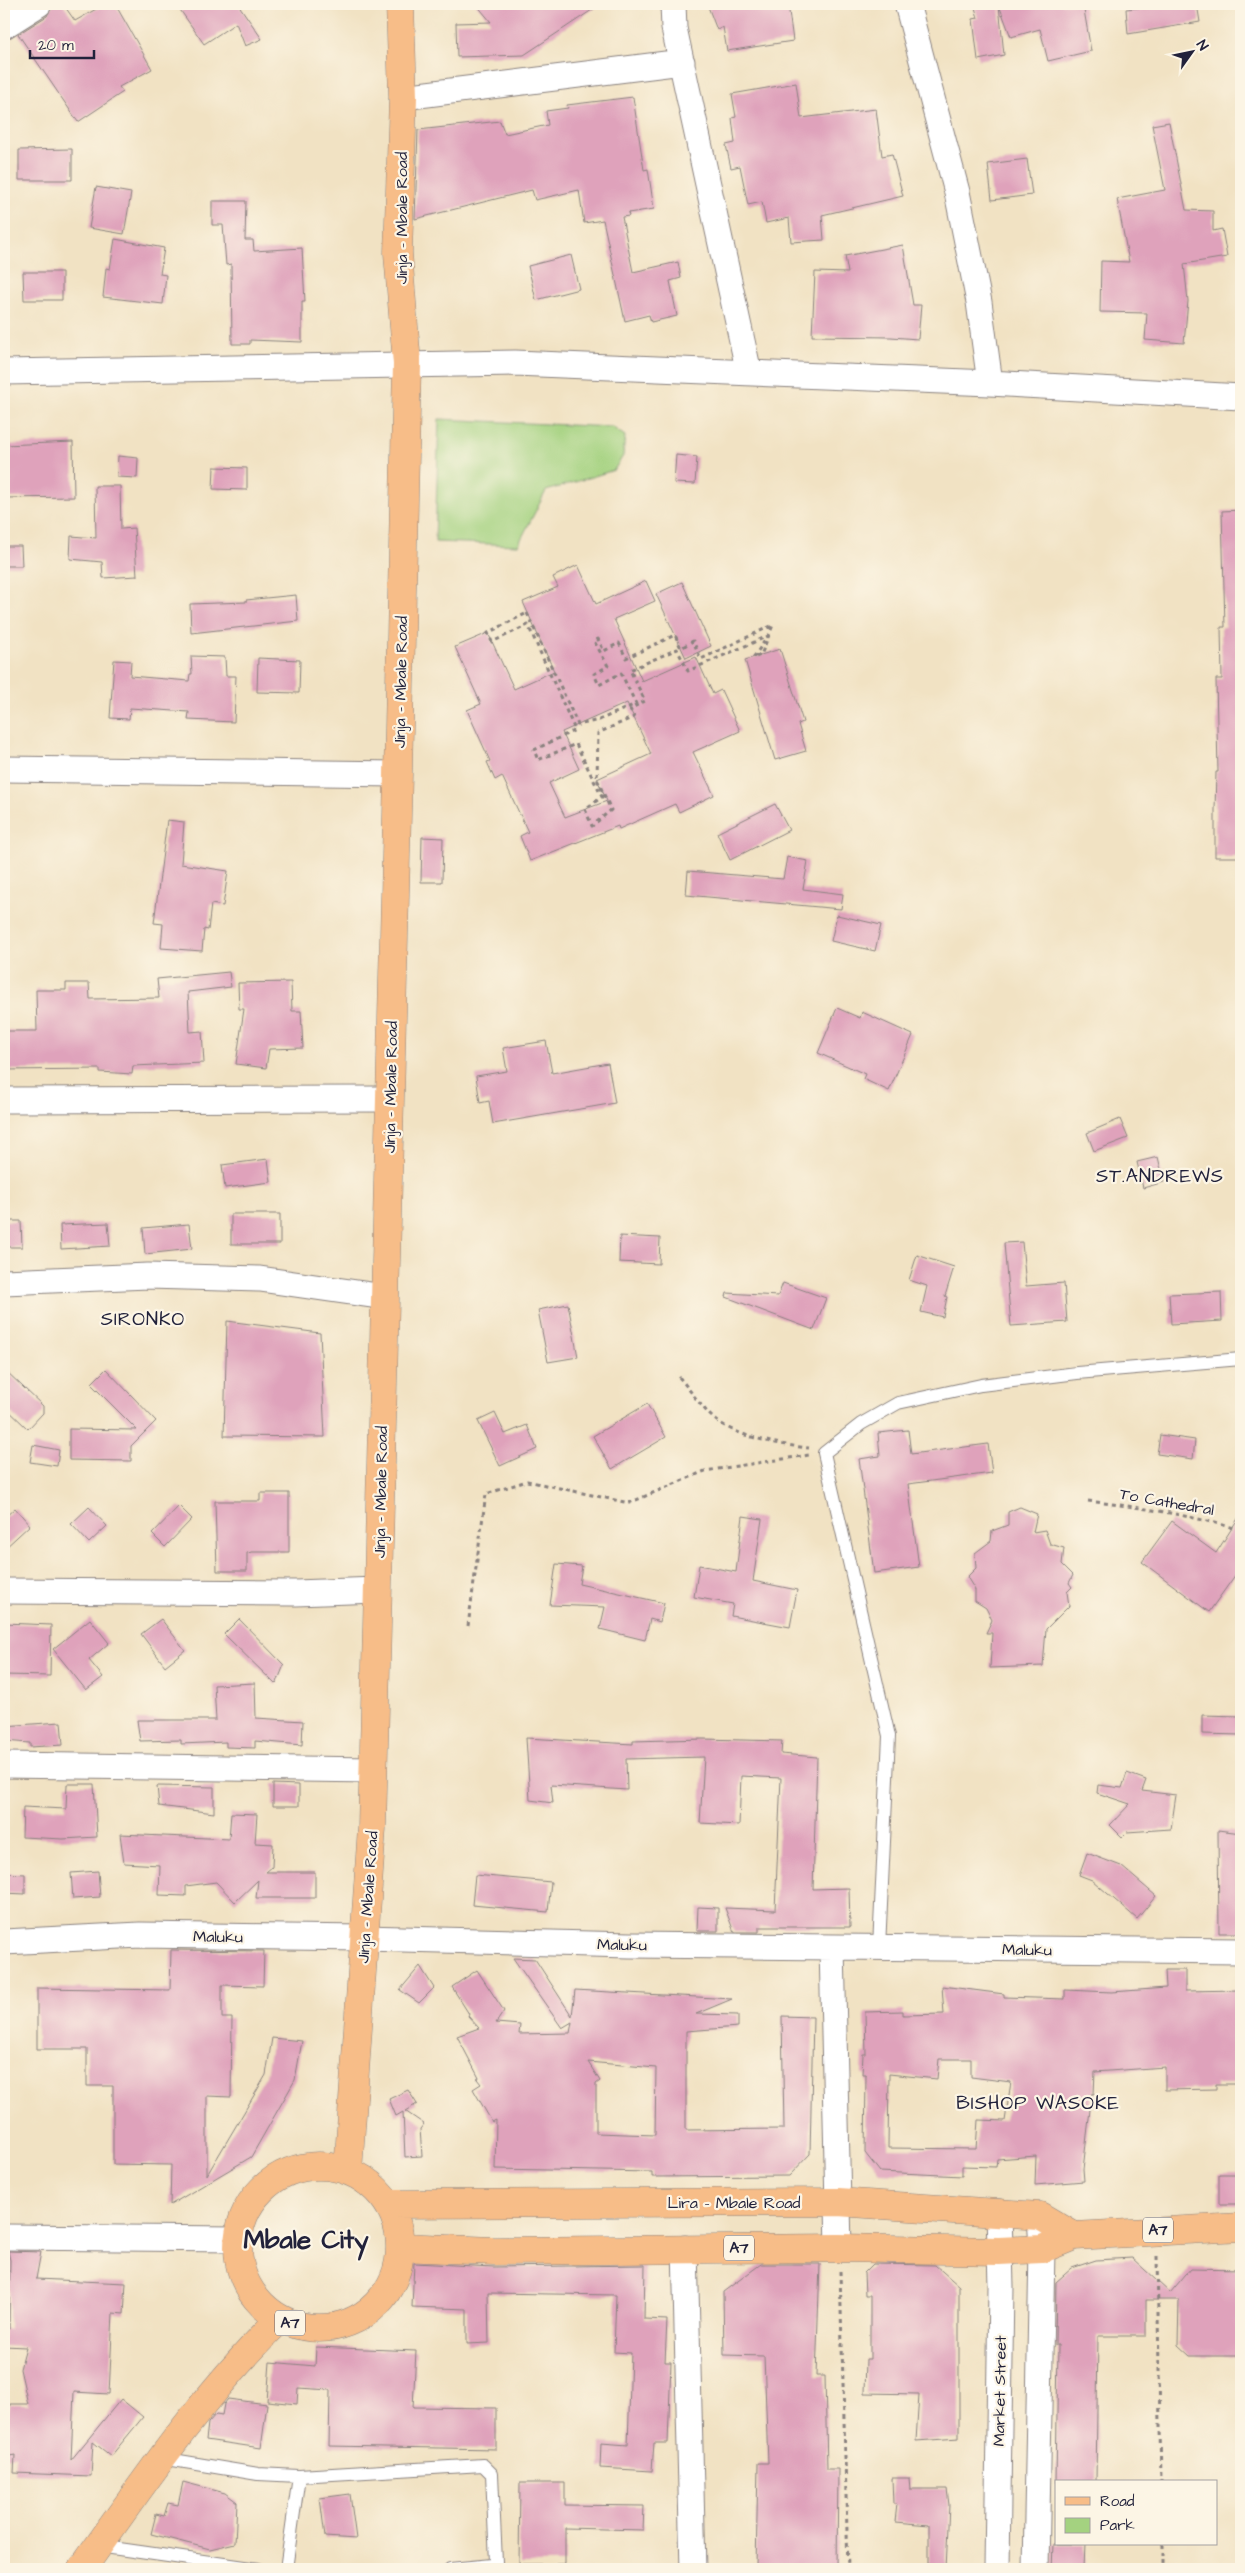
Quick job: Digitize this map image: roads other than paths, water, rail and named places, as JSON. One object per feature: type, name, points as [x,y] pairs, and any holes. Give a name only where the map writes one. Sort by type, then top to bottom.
[{"type":"main road","name":"Jinja - Mbale Road","points":[[348,2170],[372,1828],[398,774],[407,364],[398,253],[402,97],[400,4]]},
{"type":"main road","name":"A7","points":[[320,2165],[348,2170],[369,2182],[388,2204],[401,2247],[390,2288],[372,2310],[348,2324],[326,2329],[298,2326],[280,2319],[250,2291],[239,2265],[238,2239],[242,2216],[252,2199],[273,2179],[299,2167],[320,2165]]},
{"type":"main road","name":"Lira - Mbale Road","points":[[388,2204],[838,2202],[1040,2216],[1074,2236]]},
{"type":"main road","name":"A7","points":[[401,2247],[494,2251],[685,2248],[1042,2250],[1074,2236],[1156,2230],[1241,2227]]},
{"type":"main road","name":"A7","points":[[82,2569],[161,2458],[238,2363],[280,2319]]},
{"type":"street","points":[[4,26],[40,4]]},
{"type":"street","points":[[673,4],[674,28],[749,373]]},
{"type":"street","points":[[907,4],[957,192],[979,302],[990,383]]},
{"type":"street","points":[[402,97],[682,62]]},
{"type":"street","points":[[4,372],[515,363],[990,383],[1241,397]]},
{"type":"street","points":[[4,769],[398,774]]},
{"type":"street","points":[[4,1100],[390,1098]]},
{"type":"street","points":[[4,1282],[148,1276],[260,1279],[385,1297]]},
{"type":"street","points":[[4,1591],[296,1593],[377,1590]]},
{"type":"street","points":[[4,1765],[373,1770]]},
{"type":"street","name":"Maluku","points":[[4,1942],[140,1935],[364,1938],[630,1945],[1241,1951]]},
{"type":"street","points":[[832,1947],[839,2248]]},
{"type":"street","name":"Market Street","points":[[997,2569],[999,2212]]},
{"type":"street","points":[[1036,2569],[1042,2250],[1040,2216]]},
{"type":"street","points":[[4,2237],[238,2239]]},
{"type":"street","points":[[685,2248],[693,2569]]},
{"type":"lane","points":[[879,1947],[889,1736],[824,1453],[860,1424],[898,1403],[981,1385],[1077,1372],[1241,1360]]},
{"type":"lane","points":[[161,2458],[258,2474],[299,2476],[484,2465],[492,2474],[496,2562],[492,2565],[450,2569]]},
{"type":"lane","points":[[286,2569],[299,2476]]},
{"type":"lane","points":[[98,2546],[259,2569]]},
{"type":"district","name":"ST.ANDREWS","points":[[1160,1175]]},
{"type":"district","name":"SIRONKO","points":[[143,1318]]},
{"type":"district","name":"BISHOP WASOKE","points":[[1038,2102]]},
{"type":"district","name":"Mbale City","points":[[306,2239]]}]
